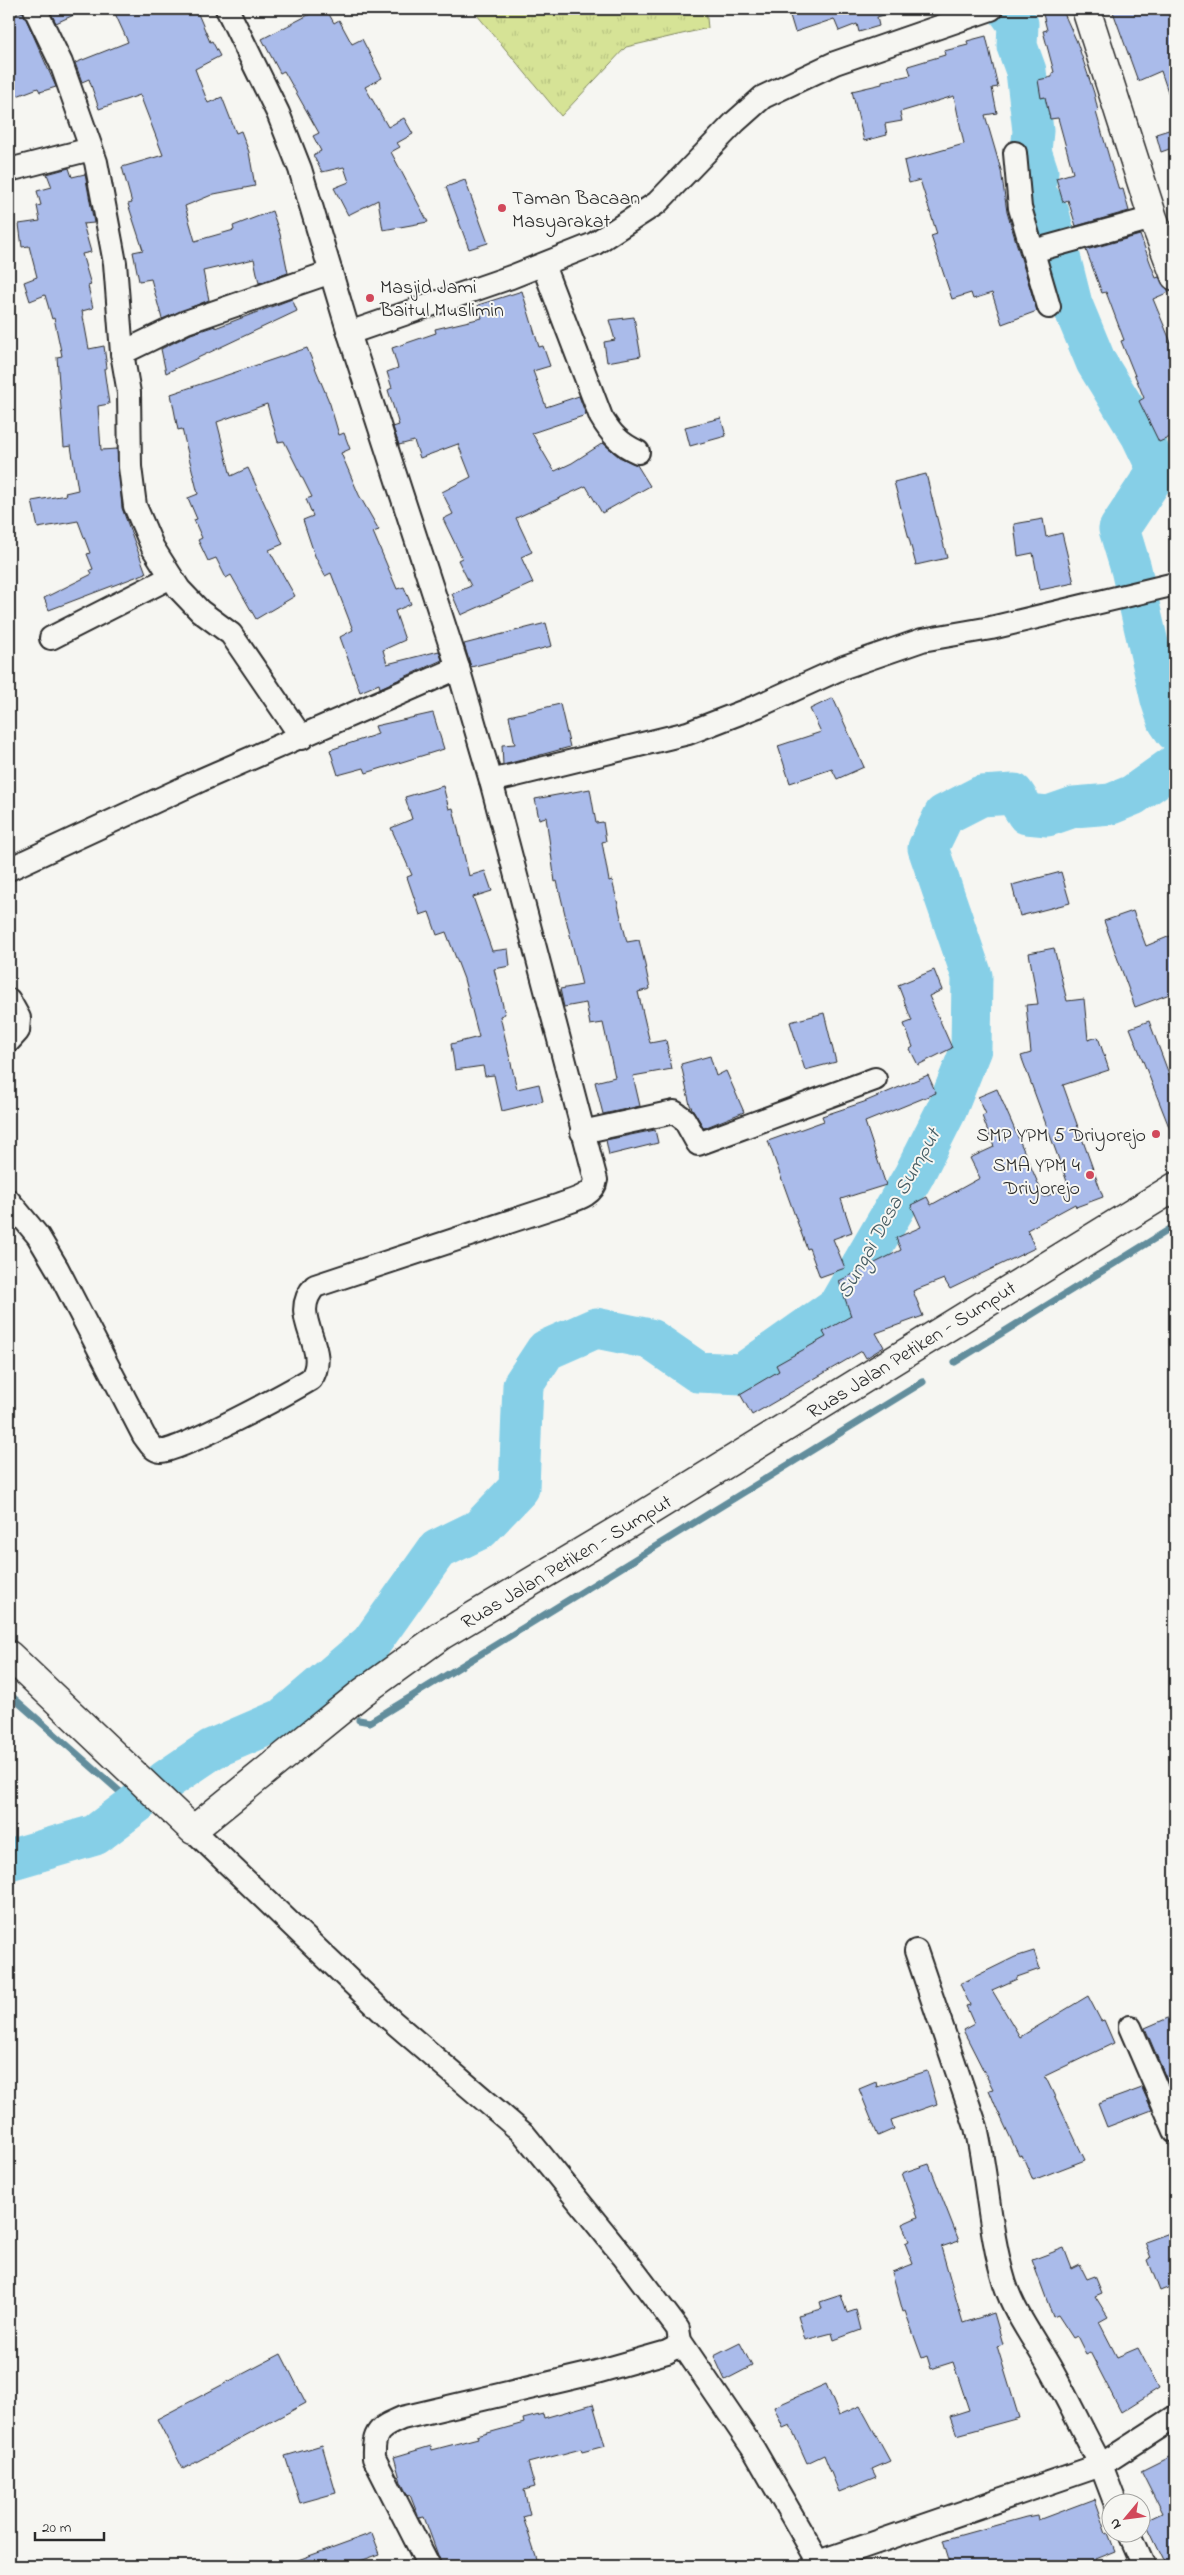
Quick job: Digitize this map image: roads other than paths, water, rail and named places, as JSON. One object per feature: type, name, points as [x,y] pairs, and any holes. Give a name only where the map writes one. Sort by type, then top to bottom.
[{"type":"main road","points":[[1086,9],[1153,218],[1175,276]]},
{"type":"main road","name":"Ruas Jalan Petiken - Sumput","points":[[193,1830],[363,1692],[442,1635],[630,1523],[1175,1187]]},
{"type":"main road","points":[[9,1655],[193,1830]]},
{"type":"street","points":[[35,9],[61,63],[96,162],[116,263],[122,353],[129,393],[130,467],[135,506],[153,548],[179,589],[200,611],[231,634],[302,738]]},
{"type":"street","points":[[9,1201],[38,1236],[57,1268],[144,1436],[153,1448],[161,1451],[185,1444],[311,1379],[316,1371],[318,1358],[305,1316],[304,1306],[308,1294],[315,1286],[560,1205],[593,1190],[596,1180],[491,781],[458,668],[349,333],[300,169],[278,113],[227,9]]},
{"type":"street","points":[[349,333],[543,265],[594,244],[657,203],[735,122],[763,97],[835,63],[991,9]]},
{"type":"street","points":[[9,170],[91,149]]},
{"type":"street","points":[[1015,153],[1020,208],[1046,248],[1049,307]]},
{"type":"street","points":[[1046,248],[1153,218]]},
{"type":"street","points":[[543,265],[601,417],[611,433],[623,445],[638,452]]},
{"type":"street","points":[[122,353],[186,322],[331,272]]},
{"type":"street","points":[[51,638],[171,577]]},
{"type":"street","points":[[491,781],[688,733],[758,706],[844,666],[922,640],[991,628],[1169,586]]},
{"type":"street","points":[[9,870],[201,780],[302,738],[458,668]]},
{"type":"street","points":[[9,1000],[19,1018],[18,1031],[9,1041]]},
{"type":"street","points":[[582,1132],[674,1112],[684,1119],[694,1141],[698,1144],[875,1079]]},
{"type":"street","points":[[193,1830],[391,2020],[524,2134],[623,2256],[678,2329],[680,2341],[754,2450],[820,2564],[1101,2465],[1175,2417]]},
{"type":"street","points":[[916,1951],[976,2127],[982,2155],[992,2232],[1006,2285],[1023,2323],[1049,2365],[1101,2465],[1111,2492]]},
{"type":"street","points":[[1130,2027],[1175,2131]]},
{"type":"street","points":[[429,2566],[374,2458],[373,2439],[383,2427],[402,2418],[594,2373],[658,2355],[675,2348],[680,2341]]},
{"type":"street","points":[[1133,2542],[1144,2566]]},
{"type":"waterway","name":"Sungai Desa Sumput","points":[[1007,9],[1018,24],[1017,46],[1026,71],[1033,131],[1031,151],[1038,172],[1034,190],[1049,213],[1072,304],[1096,362],[1141,435],[1158,470],[1119,529],[1131,569],[1161,700],[1168,721],[1175,731]]},
{"type":"waterway","name":"Sungai Desa Sumput","points":[[165,1781],[212,1749],[282,1719],[371,1643],[437,1550],[480,1529],[519,1488],[523,1385],[546,1350],[596,1328],[650,1339],[698,1372],[742,1374],[838,1306],[914,1175],[947,1109],[971,1049],[972,976],[928,848],[944,815],[981,796],[1014,794],[1027,814],[1048,816],[1074,807],[1111,804],[1133,795],[1175,765]]},
{"type":"waterway","points":[[955,1362],[1175,1226]]},
{"type":"waterway","points":[[359,1720],[370,1722],[923,1382]]},
{"type":"waterway","points":[[9,1694],[135,1805]]},
{"type":"waterway","points":[[298,1705],[312,1709]]},
{"type":"waterway","points":[[150,1775],[167,1780]]},
{"type":"waterway","name":"Sungai Desa Sumput","points":[[9,1860],[95,1835],[137,1803]]},
{"type":"place","name":"Taman Bacaan Masyarakat","points":[[502,208]]},
{"type":"place","name":"Masjid Jami Baitul Muslimin","points":[[370,298]]},
{"type":"place","name":"SMP YPM 5 Driyorejo","points":[[1156,1134]]},
{"type":"place","name":"SMA YPM 4 Driyorejo","points":[[1090,1175]]}]
